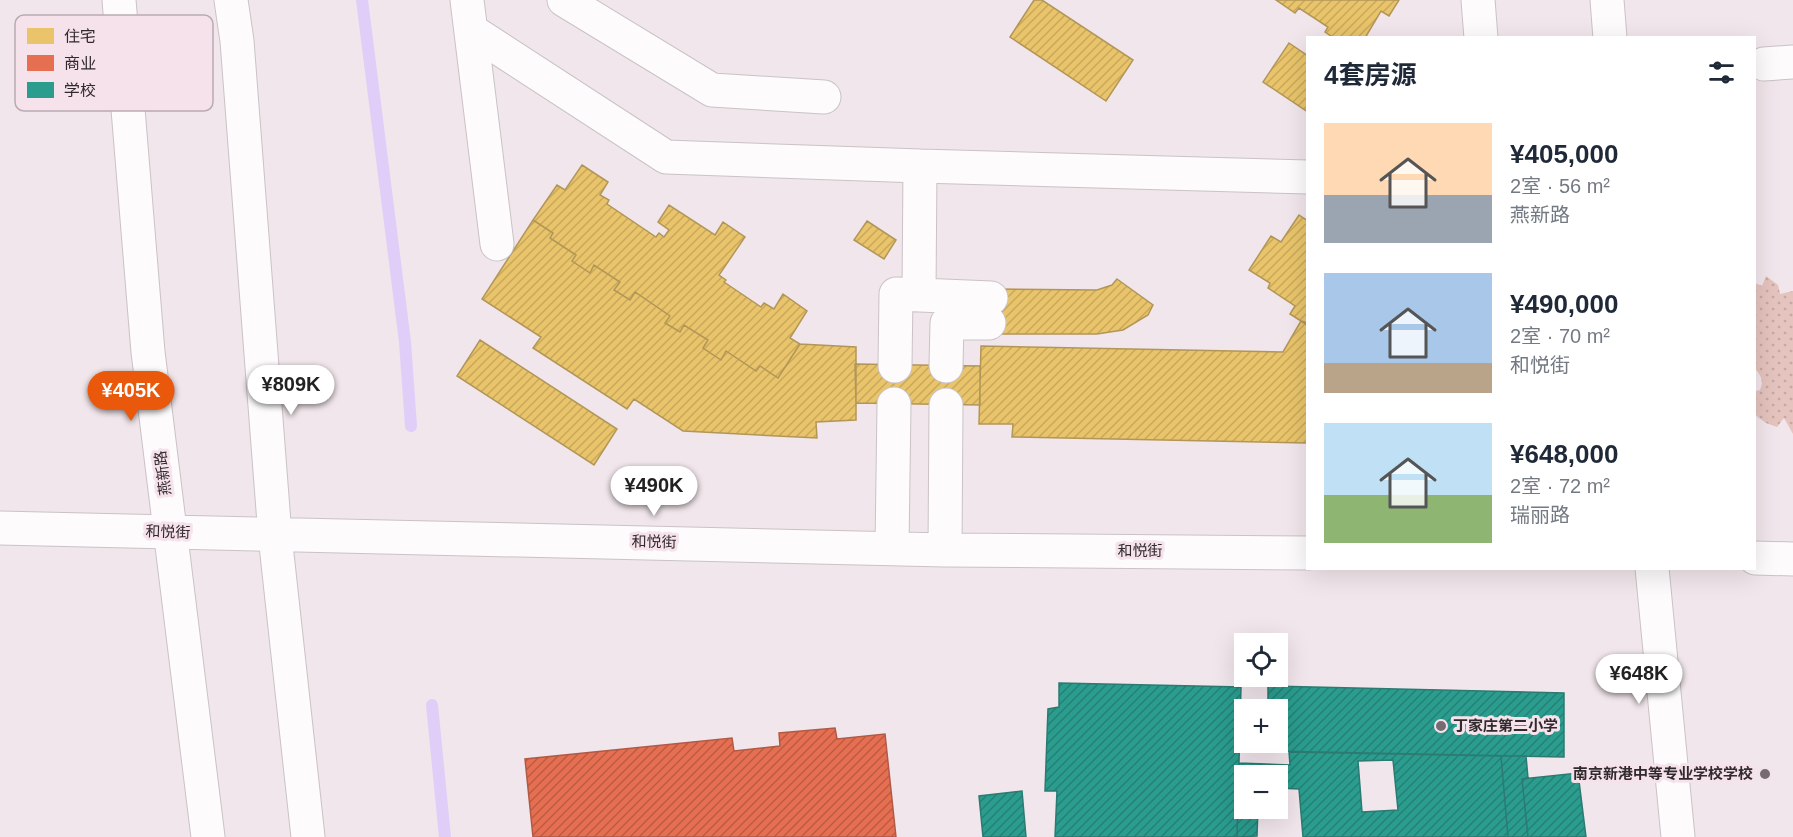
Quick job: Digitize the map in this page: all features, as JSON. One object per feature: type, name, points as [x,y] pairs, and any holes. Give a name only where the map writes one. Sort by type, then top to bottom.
[{"type":"street","name":"燕新路","points":[[119,0],[120,15]]},
{"type":"street","points":[[231,0],[237,41],[275,536],[308,837]]},
{"type":"street","points":[[564,0],[712,90],[824,97]]},
{"type":"street","points":[[1478,0],[1481,36]]},
{"type":"street","points":[[1607,0],[1610,36]]},
{"type":"street","points":[[470,16],[666,157],[1306,177]]},
{"type":"street","points":[[470,16],[497,244]]},
{"type":"street","name":"燕新路","points":[[128,111],[148,352],[208,837]]},
{"type":"street","points":[[920,166],[920,294]]},
{"type":"street","points":[[895,366],[896,294],[920,294],[990,310],[947,323],[946,366]]},
{"type":"street","points":[[892,548],[894,404]]},
{"type":"street","points":[[945,550],[946,405]]},
{"type":"street","name":"和悦街","points":[[0,528],[945,550],[1306,553]]},
{"type":"street","points":[[1756,558],[1793,559]]},
{"type":"street","points":[[1652,570],[1678,837]]},
{"type":"shaded area","points":[[1766,276],[1778,285],[1780,294],[1793,291],[1793,434],[1784,418],[1777,427],[1756,416],[1756,391],[1760,390],[1762,381],[1756,370],[1756,283],[1762,286]]},
{"type":"building: 住宅","points":[[1034,0],[1042,0],[1133,60],[1106,101],[1010,37]]},
{"type":"building: 住宅","points":[[1276,0],[1399,0],[1389,16],[1381,11],[1366,36],[1331,36],[1325,32],[1328,27],[1299,8],[1295,13]]},
{"type":"building: 住宅","points":[[1289,43],[1306,55],[1306,111],[1263,82]]},
{"type":"building: 住宅","points":[[582,165],[608,182],[600,195],[609,200],[607,204],[656,237],[659,233],[664,237],[669,230],[658,222],[669,205],[715,235],[723,222],[745,237],[719,275],[726,280],[724,282],[761,307],[764,303],[774,309],[783,294],[807,311],[790,338],[800,344],[778,378],[760,366],[756,371],[726,351],[721,360],[703,348],[708,340],[684,325],[680,332],[665,323],[670,316],[635,292],[630,300],[614,290],[620,282],[594,265],[590,273],[572,261],[576,255],[550,238],[553,233],[533,220],[557,185],[565,190]]},
{"type":"building: 住宅","points":[[1299,215],[1306,220],[1306,324],[1290,314],[1295,306],[1268,288],[1270,283],[1249,270],[1271,236],[1281,242]]},
{"type":"building: 住宅","points":[[533,220],[553,233],[550,238],[576,255],[572,261],[590,273],[594,265],[620,282],[614,290],[630,300],[635,292],[670,316],[665,323],[680,332],[684,325],[708,340],[703,348],[721,360],[726,351],[756,371],[760,366],[778,378],[800,344],[856,347],[856,420],[816,422],[817,438],[683,431],[634,399],[627,409],[533,348],[541,337],[482,299]]},
{"type":"building: 住宅","points":[[867,221],[896,240],[884,259],[854,240]]},
{"type":"building: 住宅","points":[[1117,279],[1153,305],[1148,315],[1123,330],[1097,334],[997,334],[997,289],[1097,290],[1112,285]]},
{"type":"building: 住宅","points":[[1301,321],[1306,322],[1306,443],[1012,437],[1013,424],[979,424],[981,346],[1283,352]]},
{"type":"building: 住宅","points":[[480,340],[617,429],[594,465],[457,376]]},
{"type":"building: 住宅","points":[[855,364],[980,366],[980,405],[856,403]]},
{"type":"building: 商业","points":[[835,728],[837,739],[885,734],[896,837],[533,837],[525,759],[732,738],[734,751],[780,746],[779,733]]},
{"type":"building: 学校","points":[[1059,683],[1241,687],[1241,699],[1234,699],[1234,753],[1239,753],[1239,765],[1234,765],[1234,819],[1237,819],[1237,837],[1055,837],[1057,791],[1045,791],[1048,709],[1059,707]]},
{"type":"building: 学校","points":[[1288,686],[1564,693],[1564,757],[1288,751],[1288,699],[1268,699],[1268,687]]},
{"type":"building: 学校","points":[[1289,752],[1501,756],[1508,837],[1303,837],[1299,789],[1288,788],[1288,765],[1239,765],[1239,763],[1290,765]],"holes":[[[1393,760],[1398,810],[1362,812],[1358,761]]]},
{"type":"building: 学校","points":[[1501,756],[1526,756],[1528,778],[1522,779],[1528,837],[1508,837]]},
{"type":"building: 学校","points":[[1578,773],[1586,837],[1528,837],[1522,779]]},
{"type":"building: 学校","points":[[1022,791],[1026,837],[983,837],[979,796]]},
{"type":"building: 学校","points":[[1237,819],[1258,819],[1257,836],[1237,837]]},
{"type":"waterway","points":[[362,0],[405,342],[411,426]]},
{"type":"waterway","points":[[432,705],[445,837]]},
{"type":"place","name":"丁家庄第二小学","points":[[1441,726]]},
{"type":"place","name":"南京新港中等专业学校学校","points":[[1765,774]]}]
